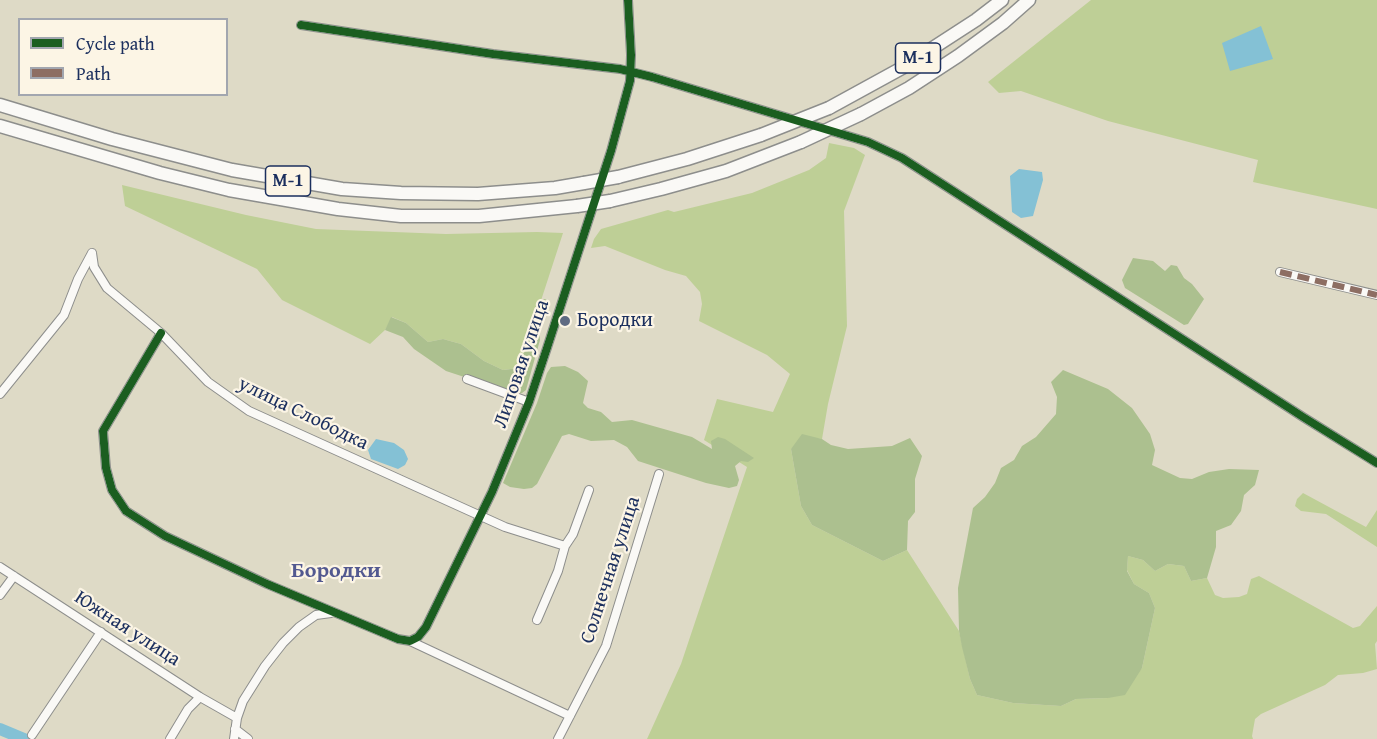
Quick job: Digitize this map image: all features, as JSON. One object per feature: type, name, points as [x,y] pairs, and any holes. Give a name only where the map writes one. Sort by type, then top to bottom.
[{"type":"highway","name":"М-1","points":[[0,105],[112,139],[220,168],[342,189],[401,193],[478,194],[526,191],[618,177],[687,159],[761,135],[829,108],[902,68],[976,20],[1002,0]]},
{"type":"highway","name":"М-1","points":[[0,126],[160,173],[229,190],[338,210],[401,216],[479,216],[577,206],[610,201],[726,171],[801,142],[909,88],[958,57],[1029,0]]},
{"type":"street","name":"Липовая улица","points":[[410,641],[418,638],[426,627],[481,515],[529,402],[611,151],[632,72],[628,0]]},
{"type":"street","points":[[301,25],[493,54],[617,69],[652,76],[867,142],[895,154],[1377,463]]},
{"type":"street","name":"улица Слободка","points":[[0,394],[64,315],[78,279],[92,253],[94,267],[107,288],[161,333],[208,382],[249,411],[505,527],[565,546]]},
{"type":"street","points":[[1280,273],[1377,295]]},
{"type":"street","points":[[161,333],[103,431],[106,468],[116,500],[126,511],[165,536],[267,584],[335,614],[398,639],[410,641],[570,716]]},
{"type":"street","points":[[468,380],[529,402]]},
{"type":"street","name":"Солнечная улица","points":[[558,739],[606,646],[659,474]]},
{"type":"street","points":[[537,620],[589,490]]},
{"type":"street","name":"Южная улица","points":[[0,567],[237,719]]},
{"type":"street","points":[[0,595],[14,576]]},
{"type":"street","points":[[234,739],[237,719],[253,683],[283,643],[299,627],[316,615],[335,614]]},
{"type":"street","points":[[32,735],[101,632]]},
{"type":"street","points":[[170,739],[188,709],[200,697]]},
{"type":"street","points":[[235,729],[248,739]]},
{"type":"green space","points":[[1091,0],[1377,0],[1377,209],[1253,182],[1258,160],[1108,121],[1021,91],[999,93],[988,82]]},
{"type":"green space","points":[[829,143],[854,148],[865,155],[844,211],[847,326],[822,439],[811,438],[791,449],[801,506],[812,525],[883,561],[907,550],[959,631],[970,679],[977,695],[1013,703],[1061,706],[1076,699],[1108,698],[1142,668],[1155,608],[1149,593],[1134,584],[1127,570],[1128,556],[1143,560],[1155,571],[1168,564],[1184,566],[1191,581],[1207,578],[1215,595],[1223,598],[1247,594],[1251,579],[1259,576],[1353,628],[1360,626],[1377,606],[1377,641],[1375,644],[1377,669],[1363,673],[1338,675],[1325,685],[1261,714],[1255,719],[1253,739],[647,739],[681,664],[747,467],[704,440],[717,399],[773,412],[790,374],[767,355],[699,321],[702,304],[700,292],[686,276],[605,246],[591,248],[601,229],[668,210],[674,212],[752,193],[809,170],[826,158]]},
{"type":"green space","points":[[122,185],[246,215],[316,229],[446,234],[563,233],[519,368],[503,370],[484,361],[461,344],[443,339],[428,342],[406,323],[392,317],[385,330],[370,344],[282,300],[257,269],[125,206]]},
{"type":"green space","points":[[1133,258],[1153,261],[1165,271],[1171,265],[1177,266],[1184,278],[1192,284],[1204,299],[1188,324],[1184,325],[1125,288],[1122,280]]},
{"type":"green space","points":[[541,300],[548,301],[548,309],[539,332],[540,340],[526,390],[522,393],[516,394],[446,371],[414,349],[403,337],[385,330],[391,317],[406,323],[428,342],[443,339],[461,344],[484,361],[503,370],[519,368]]},
{"type":"green space","points":[[565,366],[578,372],[588,381],[583,403],[588,408],[601,412],[612,422],[632,420],[692,437],[712,449],[711,441],[718,437],[754,458],[748,462],[741,461],[735,466],[739,480],[737,486],[729,488],[638,461],[627,447],[614,440],[591,441],[569,434],[562,436],[537,484],[532,488],[524,489],[510,487],[503,483],[537,403],[547,373],[551,367]]},
{"type":"green space","points":[[1063,370],[1108,389],[1132,408],[1150,434],[1155,450],[1152,465],[1180,478],[1192,479],[1209,472],[1229,469],[1259,470],[1255,485],[1244,495],[1241,511],[1231,525],[1216,531],[1216,547],[1207,578],[1191,581],[1184,566],[1168,564],[1155,571],[1143,560],[1128,556],[1127,571],[1134,584],[1149,593],[1155,608],[1142,668],[1125,695],[1076,699],[1061,706],[1013,703],[977,695],[970,679],[959,631],[958,588],[973,508],[995,483],[1001,468],[1014,460],[1022,446],[1036,437],[1056,414],[1057,397],[1051,382]]},
{"type":"green space","points":[[802,434],[848,449],[892,446],[910,438],[922,456],[915,479],[915,512],[908,521],[907,550],[883,561],[812,525],[801,506],[791,449]]},
{"type":"green space","points":[[1303,493],[1366,527],[1377,510],[1377,547],[1326,514],[1301,511],[1295,506],[1297,499]]},
{"type":"water","points":[[1261,26],[1273,59],[1230,71],[1222,43]]},
{"type":"water","points":[[1019,169],[1042,172],[1043,180],[1033,216],[1021,218],[1012,212],[1010,176]]},
{"type":"water","points":[[376,439],[394,443],[404,450],[408,459],[405,465],[398,469],[371,459],[368,450]]},
{"type":"waterway","points":[[0,729],[24,739]]},
{"type":"marked path","points":[[1280,272],[1377,295]]},
{"type":"cycle path","points":[[161,333],[103,431],[106,468],[112,490],[126,511],[165,536],[267,584],[398,639],[410,641],[418,637],[426,627],[492,492],[529,402],[547,348],[611,151],[630,81],[628,0]]},
{"type":"cycle path","points":[[301,25],[493,54],[620,69],[868,142],[902,158],[1377,463]]},
{"type":"place","name":"Бородки","points":[[565,321]]},
{"type":"district","name":"Бородки","points":[[336,571]]}]
